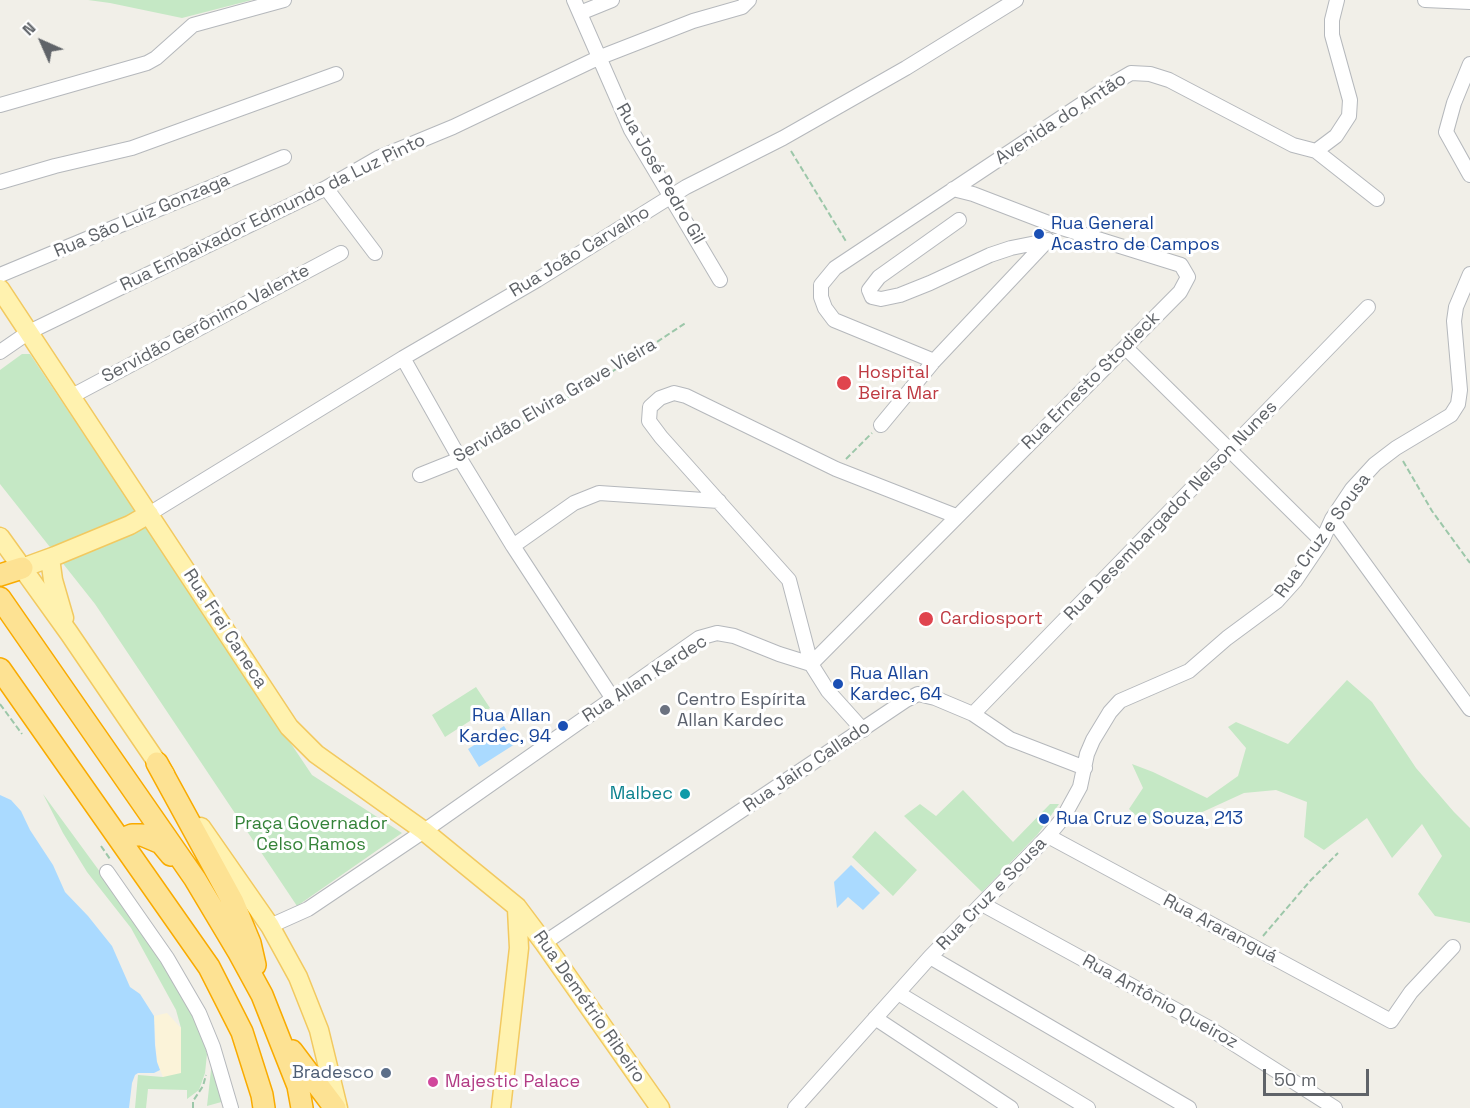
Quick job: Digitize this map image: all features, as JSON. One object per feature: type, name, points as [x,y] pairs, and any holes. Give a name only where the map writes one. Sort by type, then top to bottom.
[{"type":"highway","points":[[0,575],[22,568]]},
{"type":"highway","points":[[0,598],[195,879],[262,995],[298,1086],[302,1108]]},
{"type":"highway","points":[[0,669],[209,967],[242,1032],[264,1108]]},
{"type":"highway","points":[[157,764],[232,902],[250,943],[262,995]]},
{"type":"highway","points":[[120,840],[132,835],[142,835],[161,843],[195,879]]},
{"type":"highway","points":[[277,1033],[336,1108]]},
{"type":"main road","name":"Rua Frei Caneca","points":[[0,289],[289,727],[316,754],[424,831],[516,907]]},
{"type":"main road","points":[[22,568],[130,525],[149,514]]},
{"type":"main road","points":[[0,537],[69,633],[270,926],[298,978],[319,1030],[331,1074],[336,1108]]},
{"type":"main road","points":[[50,558],[59,603],[69,633]]},
{"type":"main road","points":[[501,1108],[519,948],[516,907]]},
{"type":"main road","name":"Rua Demétrio Ribeiro","points":[[516,907],[660,1108]]},
{"type":"street","points":[[0,105],[147,63],[156,58],[193,25],[284,0]]},
{"type":"street","points":[[577,6],[612,0]]},
{"type":"street","name":"Rua Embaixador Edmundo da Luz Pinto","points":[[29,332],[326,188],[378,158],[453,127],[598,58],[693,21],[742,7],[749,0]]},
{"type":"street","name":"Rua João Carvalho","points":[[149,514],[403,358],[537,280],[671,196],[783,138],[906,68],[1016,0]]},
{"type":"street","points":[[1337,0],[1332,20],[1332,35],[1350,100],[1349,116],[1336,136],[1316,151],[1377,199]]},
{"type":"street","points":[[1425,0],[1470,2]]},
{"type":"street","name":"Rua José Pedro Gil","points":[[577,6],[631,130],[720,280]]},
{"type":"street","points":[[1470,64],[1454,103],[1446,132],[1470,175]]},
{"type":"street","name":"Avenida do Antão","points":[[953,189],[1131,73],[1150,74],[1169,80],[1293,146],[1316,151]]},
{"type":"street","points":[[0,182],[132,148],[336,74]]},
{"type":"street","name":"Rua São Luiz Gonzaga","points":[[0,275],[284,157]]},
{"type":"street","points":[[326,188],[375,253]]},
{"type":"street","points":[[934,361],[834,320],[825,308],[821,297],[821,285],[835,268],[854,254],[953,189]]},
{"type":"street","name":"Rua Ernesto Stodieck","points":[[811,664],[1180,292],[1188,277],[1181,265],[1059,227],[973,194],[953,189]]},
{"type":"street","points":[[959,220],[879,277],[869,290],[872,297],[880,299],[900,295],[990,255],[1046,241]]},
{"type":"street","points":[[881,425],[934,361],[1059,227]]},
{"type":"street","name":"Servidão Gerônimo Valente","points":[[72,396],[341,253]]},
{"type":"street","name":"Rua Cruz e Sousa","points":[[795,1108],[930,957],[1048,836],[1074,802],[1093,740],[1110,712],[1120,701],[1189,671],[1227,638],[1277,601],[1322,541],[1332,519],[1352,489],[1375,465],[1396,448],[1450,415],[1458,404],[1460,390],[1454,321],[1456,307],[1470,274]]},
{"type":"street","name":"Rua Desembargador Nelson Nunes","points":[[973,714],[1368,307]]},
{"type":"street","points":[[0,352],[29,332]]},
{"type":"street","points":[[1125,348],[1322,541]]},
{"type":"street","points":[[403,358],[460,459],[513,546],[613,699]]},
{"type":"street","points":[[863,730],[828,691],[811,664],[789,580],[661,437],[649,421],[650,407],[660,398],[674,393],[686,396],[836,469],[956,516]]},
{"type":"street","name":"Servidão Elvira Grave Vieira","points":[[420,475],[460,459]]},
{"type":"street","points":[[513,546],[574,503],[599,494],[719,501]]},
{"type":"street","points":[[1332,519],[1470,709]]},
{"type":"street","name":"Rua Allan Kardec","points":[[424,831],[699,638],[717,633],[734,636],[811,664]]},
{"type":"street","name":"Rua Jairo Callado","points":[[544,943],[918,694],[935,698],[973,714],[1010,739],[1085,768]]},
{"type":"street","points":[[270,926],[308,909],[424,831]]},
{"type":"street","name":"Rua Araranguá","points":[[1048,836],[1391,1022],[1411,992],[1453,947]]},
{"type":"street","points":[[107,872],[167,958],[199,1014],[213,1047],[231,1108]]},
{"type":"street","name":"Rua Antônio Queiroz","points":[[982,904],[1209,1028],[1335,1108]]},
{"type":"street","points":[[930,957],[1189,1108]]},
{"type":"street","points":[[898,993],[1088,1108]]},
{"type":"street","points":[[875,1018],[1011,1108]]},
{"type":"path","points":[[783,138],[854,254]]},
{"type":"path","name":"Servidão Elvira Grave Vieira","points":[[460,459],[613,371],[687,322]]},
{"type":"path","points":[[836,469],[881,425]]},
{"type":"path","points":[[1396,448],[1432,511],[1470,563]]},
{"type":"path","points":[[1253,947],[1310,881],[1338,853]]},
{"type":"path","points":[[193,1108],[193,1101],[203,1086],[213,1047]]},
{"type":"green space","points":[[88,0],[252,0],[182,18]]},
{"type":"green space","name":"Praça Governador Celso Ramos","points":[[22,354],[30,354],[312,775],[402,833],[297,906],[95,604],[0,484],[0,370]]},
{"type":"green space","points":[[1347,680],[1372,702],[1416,768],[1470,828],[1470,923],[1435,916],[1418,894],[1442,856],[1422,824],[1392,858],[1367,818],[1324,850],[1304,837],[1307,802],[1276,790],[1244,793],[1185,820],[1145,824],[1129,809],[1143,788],[1132,764],[1207,798],[1238,776],[1246,748],[1228,727],[1236,722],[1288,744]]},
{"type":"green space","points":[[476,687],[490,708],[445,737],[432,715]]},
{"type":"green space","points":[[963,790],[1013,842],[1050,804],[1059,804],[1038,834],[982,892],[904,816],[920,804],[936,816]]},
{"type":"green space","points":[[43,794],[136,921],[200,1027],[207,1054],[205,1073],[199,1090],[187,1099],[187,1090],[148,1089],[146,1108],[135,1108],[138,1075],[163,1077],[181,1028],[176,1010],[131,928],[87,872]]},
{"type":"green space","points":[[875,831],[917,870],[893,896],[852,857]]},
{"type":"green space","points":[[212,1061],[225,1101],[207,1106]]},
{"type":"sand","points":[[167,1013],[181,1028],[181,1073],[163,1077],[157,1062],[154,1016]]},
{"type":"water","points":[[504,726],[515,744],[479,767],[468,749]]},
{"type":"water","points":[[0,795],[11,800],[21,811],[30,830],[53,865],[65,892],[112,946],[130,987],[140,994],[154,1016],[155,1045],[160,1070],[135,1075],[129,1108],[0,1108]]},
{"type":"water","points":[[851,865],[880,893],[863,910],[848,897],[837,908],[834,882]]},
{"type":"place","name":"Rua General Acastro de Campos","points":[[1039,234]]},
{"type":"place","name":"Hospital Beira Mar","points":[[844,383]]},
{"type":"place","name":"Cardiosport","points":[[926,619]]},
{"type":"place","name":"Rua Allan Kardec, 64","points":[[838,684]]},
{"type":"place","name":"Centro Espírita Allan Kardec","points":[[665,710]]},
{"type":"place","name":"Rua Allan Kardec, 94","points":[[563,726]]},
{"type":"place","name":"Malbec","points":[[685,794]]},
{"type":"place","name":"Rua Cruz e Souza, 213","points":[[1044,819]]},
{"type":"place","name":"Bradesco","points":[[386,1073]]},
{"type":"place","name":"Majestic Palace","points":[[433,1082]]}]
